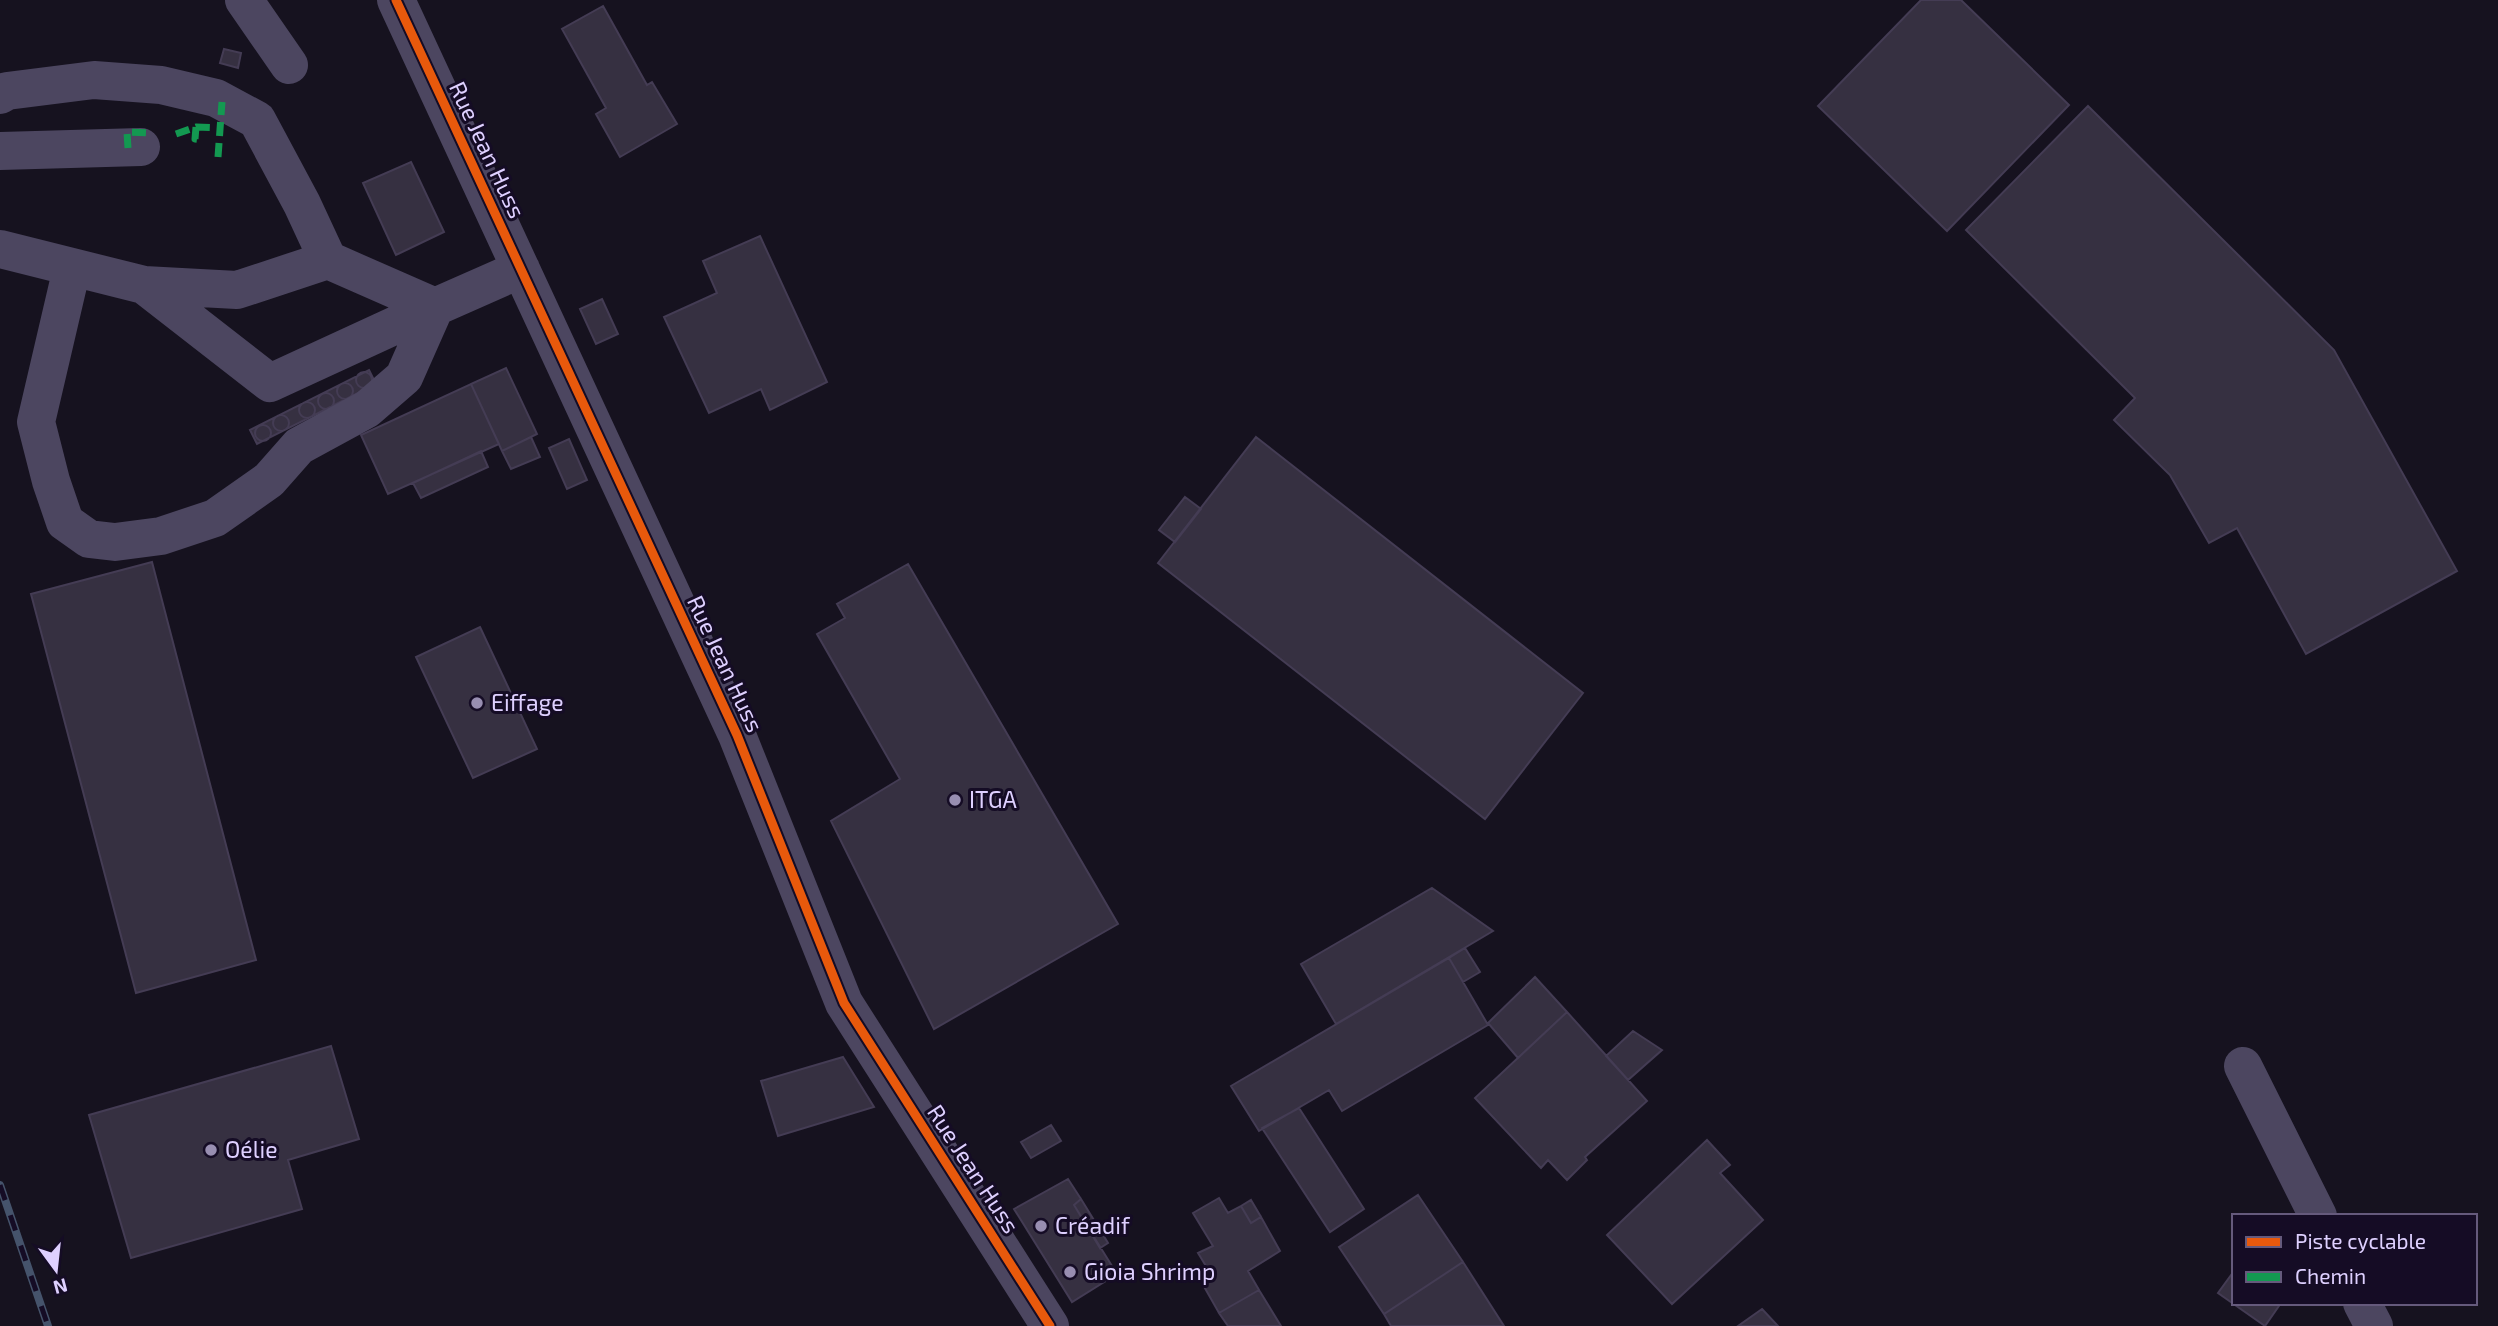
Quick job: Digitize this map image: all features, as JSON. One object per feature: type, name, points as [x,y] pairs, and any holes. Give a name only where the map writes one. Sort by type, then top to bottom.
[{"type":"street","points":[[244,0],[289,65]]},
{"type":"street","name":"Rue Jean Huss","points":[[396,0],[737,735],[844,1003],[1050,1326]]},
{"type":"street","points":[[0,95],[7,91],[94,80],[161,85],[216,98],[257,120],[328,260],[435,307]]},
{"type":"street","points":[[0,151],[141,147]]},
{"type":"street","points":[[0,249],[144,285],[237,290],[328,260]]},
{"type":"street","points":[[72,268],[36,422],[65,522],[89,539],[102,541],[136,541],[161,536],[215,518],[269,480],[299,446],[367,409],[404,377],[435,307]]},
{"type":"street","points":[[144,285],[270,383],[521,269]]},
{"type":"street","points":[[2243,1066],[2317,1214]]},
{"type":"street","points":[[2363,1305],[2374,1326]]},
{"type":"building","points":[[1921,0],[1961,0],[2069,105],[1947,231],[1818,106]]},
{"type":"building","points":[[603,6],[647,85],[652,82],[677,124],[620,157],[596,114],[606,108],[562,29]]},
{"type":"building","points":[[224,49],[241,53],[238,68],[220,63]]},
{"type":"building","points":[[2088,106],[2334,350],[2457,571],[2306,654],[2237,528],[2209,543],[2170,475],[2114,420],[2135,398],[1966,230]]},
{"type":"building","points":[[411,162],[444,232],[396,255],[363,183]]},
{"type":"building","points":[[760,236],[827,382],[770,410],[761,389],[709,413],[664,317],[717,293],[703,261]]},
{"type":"building","points":[[602,299],[618,334],[596,344],[580,309]]},
{"type":"building","points":[[506,368],[537,434],[502,451],[471,384]]},
{"type":"building","points":[[369,370],[376,384],[257,444],[250,430]]},
{"type":"building","points":[[364,372],[372,380],[364,388],[356,380]]},
{"type":"building","points":[[342,383],[348,383],[353,391],[351,397],[342,399],[337,394],[337,388]]},
{"type":"building","points":[[471,384],[499,444],[388,494],[361,435]]},
{"type":"building","points":[[323,393],[329,393],[334,401],[332,407],[323,409],[318,404],[318,398]]},
{"type":"building","points":[[304,402],[310,402],[315,410],[313,416],[304,418],[299,413],[299,407]]},
{"type":"building","points":[[278,415],[284,415],[289,423],[287,429],[278,431],[273,426],[273,420]]},
{"type":"building","points":[[260,425],[266,425],[271,433],[269,439],[260,441],[255,436],[255,430]]},
{"type":"building","points":[[531,437],[540,457],[511,469],[502,451]]},
{"type":"building","points":[[1256,437],[1583,693],[1485,819],[1158,563]]},
{"type":"building","points":[[569,439],[587,480],[567,489],[549,448]]},
{"type":"building","points":[[481,451],[488,467],[421,498],[413,483]]},
{"type":"building","points":[[1185,497],[1201,509],[1175,542],[1159,530]]},
{"type":"building","points":[[152,562],[256,960],[136,993],[31,594]]},
{"type":"building","name":"ITGA","points":[[908,564],[1118,924],[934,1029],[831,821],[900,779],[817,634],[845,618],[837,604]]},
{"type":"building","name":"Eiffage","points":[[480,627],[537,749],[473,778],[416,657]]},
{"type":"building","points":[[1432,888],[1493,931],[1336,1024],[1301,964]]},
{"type":"building","points":[[1465,948],[1480,972],[1463,982],[1449,958]]},
{"type":"building","points":[[1449,958],[1488,1025],[1342,1111],[1329,1090],[1259,1131],[1231,1086]]},
{"type":"building","points":[[1535,977],[1567,1012],[1518,1058],[1488,1023]]},
{"type":"building","points":[[1567,1012],[1647,1101],[1585,1157],[1587,1160],[1567,1180],[1548,1160],[1541,1168],[1475,1098]]},
{"type":"building","points":[[1633,1031],[1662,1050],[1628,1080],[1606,1056]]},
{"type":"building","name":"Oélie","points":[[331,1046],[359,1139],[288,1160],[302,1209],[131,1258],[89,1115]]},
{"type":"building","points":[[843,1057],[874,1107],[778,1136],[761,1081]]},
{"type":"building","points":[[1299,1108],[1364,1209],[1330,1232],[1262,1128]]},
{"type":"building","points":[[1051,1125],[1061,1141],[1031,1158],[1021,1142]]},
{"type":"building","points":[[1707,1140],[1730,1165],[1720,1173],[1763,1220],[1672,1304],[1607,1235]]},
{"type":"building","points":[[1068,1179],[1081,1199],[1074,1205],[1117,1274],[1072,1302],[1014,1209]]},
{"type":"building","points":[[1418,1195],[1463,1262],[1384,1314],[1339,1247]]},
{"type":"building","points":[[1219,1198],[1228,1213],[1241,1206],[1251,1223],[1261,1217],[1280,1251],[1248,1271],[1259,1290],[1219,1313],[1202,1283],[1212,1276],[1198,1253],[1213,1246],[1193,1213]]},
{"type":"building","points":[[1081,1199],[1108,1243],[1100,1248],[1074,1205]]},
{"type":"building","points":[[1251,1200],[1261,1217],[1251,1223],[1241,1206]]},
{"type":"building","points":[[1463,1262],[1504,1326],[1391,1326],[1384,1314]]},
{"type":"building","points":[[2232,1274],[2232,1303],[2218,1293]]},
{"type":"building","points":[[1259,1290],[1281,1326],[1228,1326],[1219,1313]]},
{"type":"building","points":[[2235,1305],[2280,1305],[2265,1326]]},
{"type":"building","points":[[1762,1309],[1778,1326],[1738,1326]]},
{"type":"railway","points":[[0,1185],[48,1326]]},
{"type":"marked path","points":[[218,157],[222,102]]},
{"type":"marked path","points":[[196,127],[195,139],[203,140]]},
{"type":"marked path","points":[[176,134],[196,127],[220,128]]},
{"type":"marked path","points":[[128,148],[127,132],[150,133]]},
{"type":"cycle path","points":[[396,0],[737,735],[844,1003],[1050,1326]]},
{"type":"place","name":"Eiffage","points":[[477,703]]},
{"type":"place","name":"ITGA","points":[[955,800]]},
{"type":"place","name":"Oélie","points":[[211,1150]]},
{"type":"place","name":"Créadif","points":[[1041,1226]]},
{"type":"place","name":"Gioia Shrimp","points":[[1070,1272]]}]
